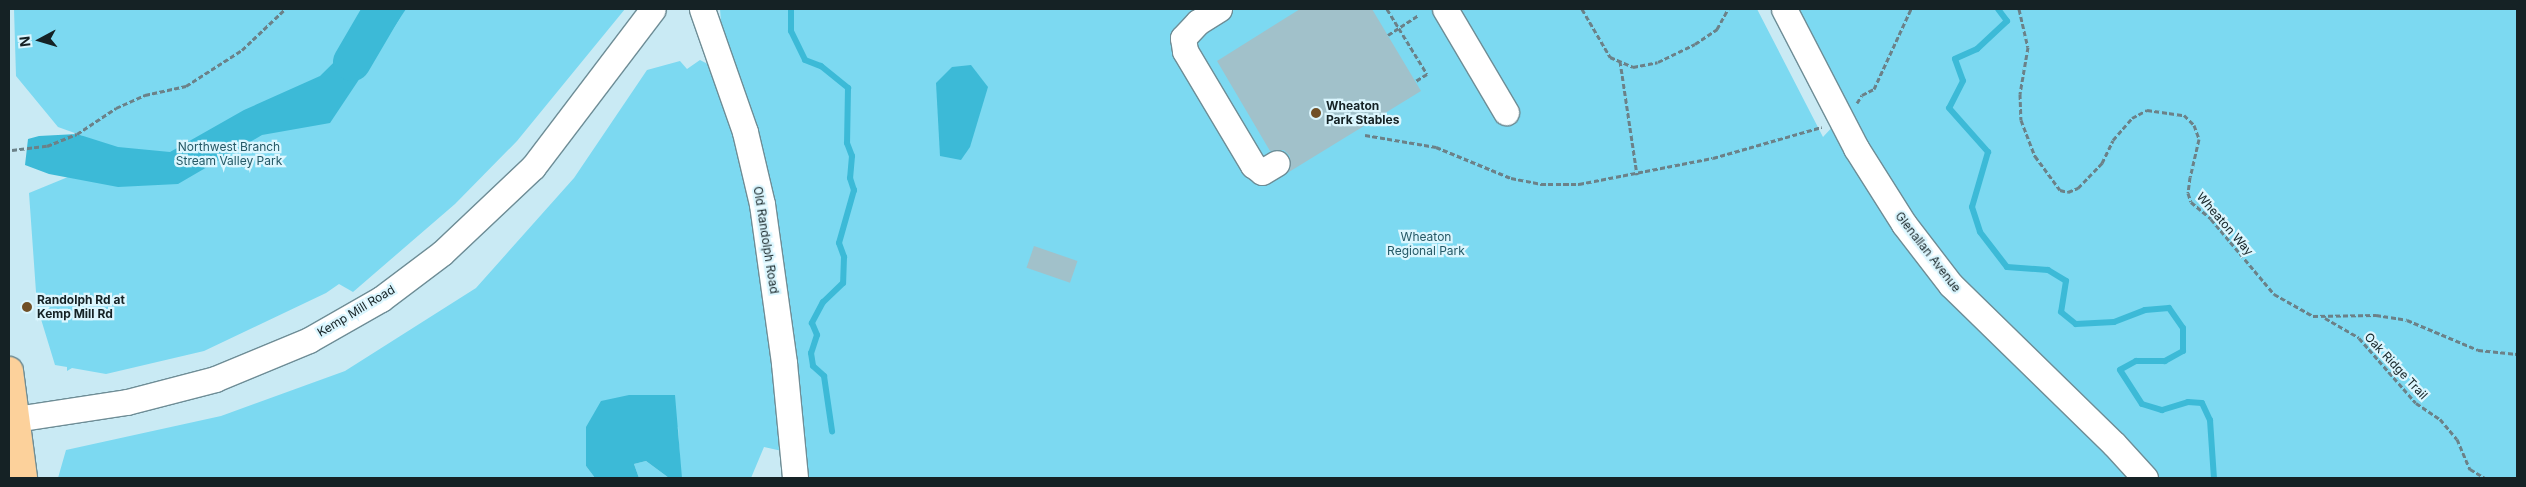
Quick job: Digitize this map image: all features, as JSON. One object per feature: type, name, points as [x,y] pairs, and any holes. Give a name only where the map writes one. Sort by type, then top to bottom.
[{"type":"main road","points":[[9,371],[12,420],[23,478]]},
{"type":"street","name":"Kemp Mill Road","points":[[12,420],[128,402],[215,379],[309,340],[381,299],[442,253],[533,167],[653,9]]},
{"type":"street","name":"Old Randolph Road","points":[[702,9],[745,132],[762,204],[784,363],[795,478]]},
{"type":"street","points":[[1219,9],[1198,22],[1183,38],[1185,51],[1253,165],[1262,172],[1277,163]]},
{"type":"street","points":[[1445,9],[1506,112]]},
{"type":"street","name":"Glenallan Avenue","points":[[1784,9],[1856,148],[1904,224],[1952,285],[2114,444],[2145,478]]},
{"type":"path","points":[[12,150],[47,146],[77,134],[116,108],[145,95],[186,86],[242,50],[285,9]]},
{"type":"path","points":[[1387,9],[1426,74],[1416,81]]},
{"type":"path","points":[[1582,9],[1610,57],[1633,67],[1658,62],[1695,44],[1717,29],[1728,9]]},
{"type":"path","points":[[1365,135],[1436,147],[1511,178],[1541,184],[1579,184],[1637,174],[1788,139],[1842,118],[1855,108],[1862,95],[1874,89],[1911,9]]},
{"type":"path","name":"Wheaton Way","points":[[2019,9],[2028,47],[2020,94],[2021,120],[2035,156],[2060,190],[2068,192],[2078,188],[2102,163],[2113,140],[2132,118],[2148,110],[2184,115],[2194,125],[2199,139],[2189,185],[2191,202],[2211,219],[2274,294],[2313,316],[2376,315],[2407,320],[2478,350],[2517,354]]},
{"type":"path","points":[[1388,35],[1419,15]]},
{"type":"path","points":[[1620,61],[1637,174]]},
{"type":"path","name":"Oak Ridge Trail","points":[[2323,317],[2359,338],[2392,373],[2400,387],[2452,432],[2470,469],[2485,478]]},
{"type":"green space","name":"Northwest Branch Stream Valley Park","points":[[14,9],[625,9],[517,141],[455,204],[353,292],[339,284],[326,293],[204,351],[106,374],[72,368],[67,371],[67,367],[55,365],[37,306],[29,193],[68,177],[85,180],[83,136],[58,127],[16,76]]},
{"type":"green space","name":"Wheaton Regional Park","points":[[720,9],[1757,9],[1823,137],[1836,123],[1778,9],[2517,9],[2517,478],[794,478],[791,453],[764,447],[751,478],[681,478],[678,427],[586,466],[595,478],[58,478],[66,450],[221,416],[345,371],[476,288],[574,178],[647,70],[680,61],[687,69],[700,60],[725,73]]},
{"type":"green space","points":[[646,461],[669,478],[639,478],[634,464]]},
{"type":"shaded area","points":[[388,9],[406,9],[330,123],[262,135],[178,184],[118,187],[49,174],[25,165],[28,139],[39,136],[77,134],[118,147],[170,152],[244,110],[320,76]]},
{"type":"shaded area","points":[[971,65],[988,87],[970,147],[961,160],[940,156],[936,83],[952,67]]},
{"type":"shaded area","points":[[629,395],[675,395],[682,478],[669,478],[646,461],[634,464],[639,478],[595,478],[586,466],[586,427],[601,401]]},
{"type":"building","name":"Wheaton Park Stables","points":[[1300,9],[1372,9],[1421,91],[1284,175],[1290,170],[1290,156],[1284,150],[1270,151],[1217,61]]},
{"type":"building","points":[[1034,246],[1077,261],[1070,283],[1027,268]]},
{"type":"waterway","points":[[352,62],[383,9]]},
{"type":"waterway","points":[[791,9],[791,31],[805,60],[821,66],[848,88],[847,143],[852,156],[850,178],[854,190],[839,243],[844,257],[843,283],[823,302],[812,323],[817,335],[811,353],[813,366],[824,376],[832,431]]},
{"type":"waterway","points":[[1998,9],[2007,21],[1977,49],[1955,59],[1963,81],[1949,108],[1988,152],[1972,207],[1980,232],[2007,267],[2048,270],[2066,281],[2061,312],[2076,324],[2114,322],[2145,310],[2169,308],[2183,328],[2183,351],[2165,361],[2136,361],[2120,370],[2142,404],[2162,410],[2188,402],[2202,403],[2210,420],[2214,478]]},
{"type":"place","name":"Wheaton Park Stables","points":[[1316,113]]},
{"type":"place","name":"Randolph Rd at Kemp Mill Rd","points":[[27,307]]}]
